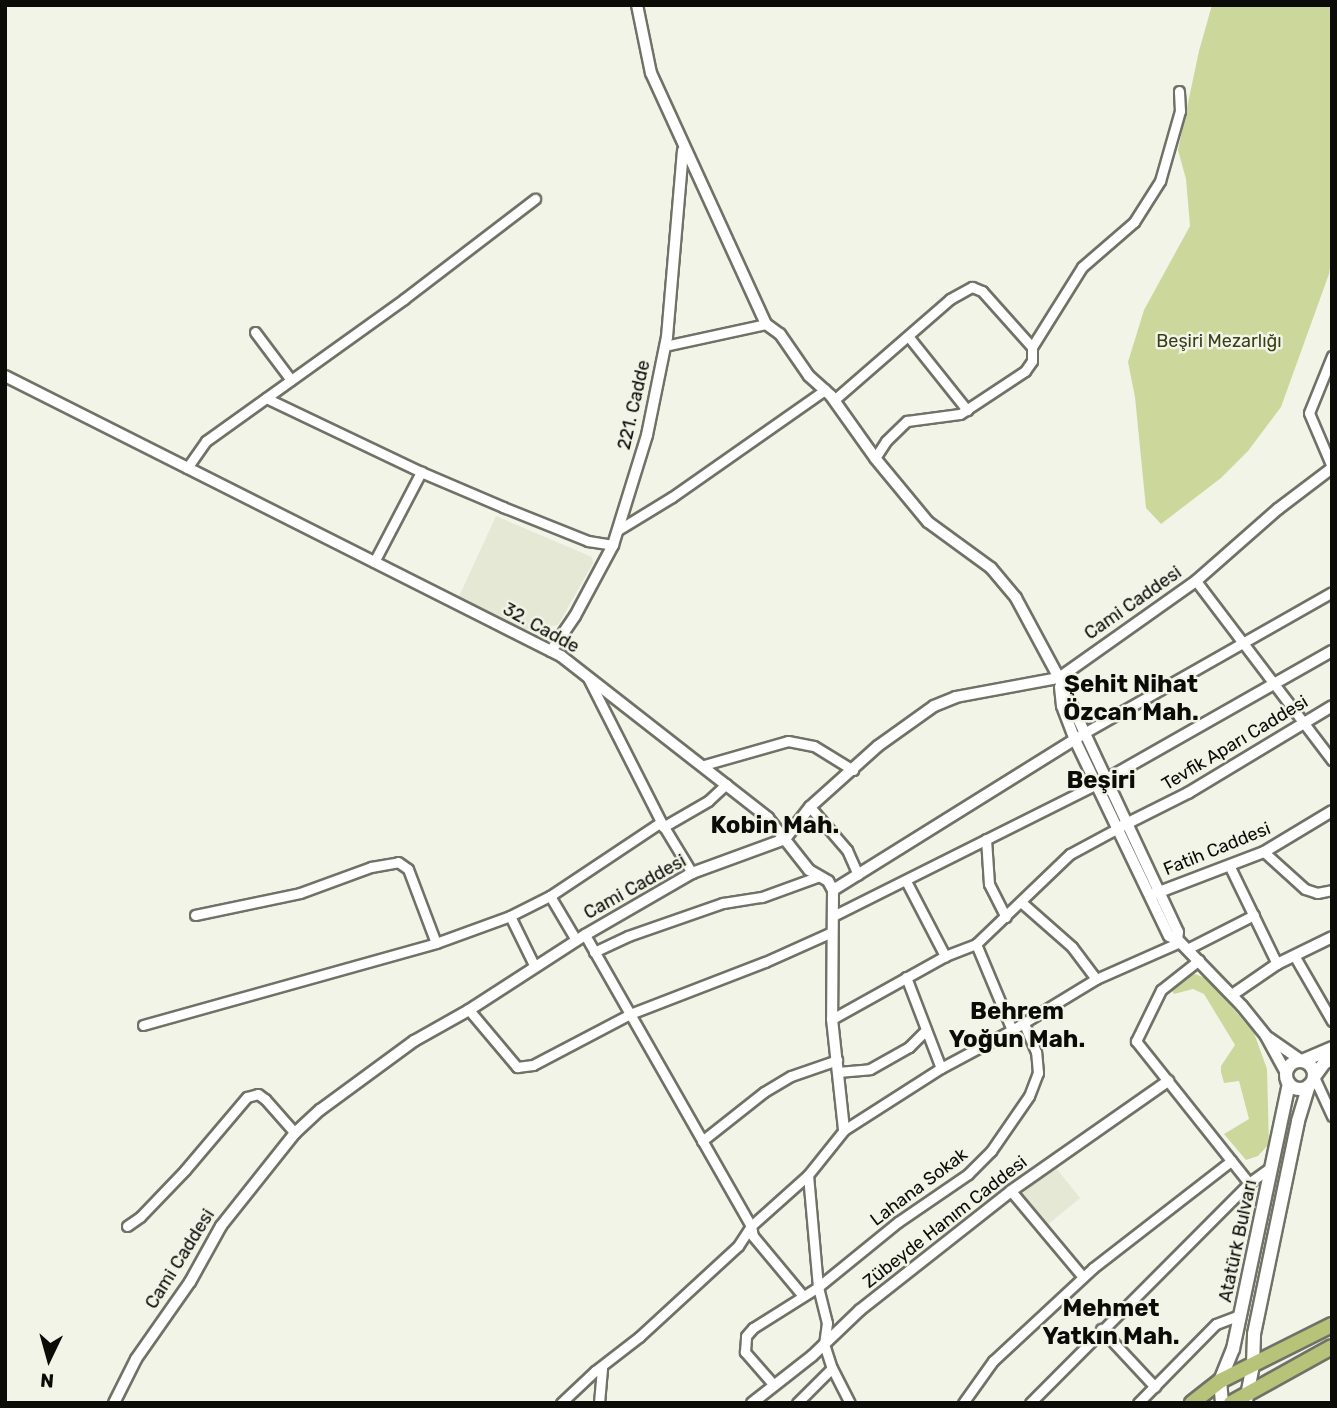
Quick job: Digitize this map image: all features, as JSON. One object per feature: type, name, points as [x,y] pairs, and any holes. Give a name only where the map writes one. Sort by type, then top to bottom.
[{"type":"highway","points":[[1192,1403],[1220,1381],[1332,1325]]},
{"type":"highway","points":[[1231,1403],[1247,1398],[1332,1346]]},
{"type":"main road","points":[[1302,1061],[1310,1064],[1312,1081],[1301,1089],[1287,1079],[1293,1062],[1332,1048]]},
{"type":"main road","name":"Atatürk Bulvarı","points":[[1247,1398],[1253,1364],[1254,1334],[1298,1121],[1312,1081],[1324,1063],[1332,1059]]},
{"type":"main road","name":"Atatürk Bulvarı","points":[[1222,1403],[1220,1381],[1233,1349],[1287,1079]]},
{"type":"street","points":[[637,5],[651,73],[683,148],[766,324],[780,334],[808,376],[834,400],[875,458],[928,522],[991,568],[1016,598],[1059,678],[1080,736],[1154,893],[1178,932],[1181,943],[1232,995],[1266,1036],[1287,1079]]},
{"type":"street","points":[[875,458],[886,441],[908,421],[960,414],[1025,371],[1032,361],[1032,347],[1082,267],[1134,222],[1160,181],[1180,111],[1180,91]]},
{"type":"street","name":"221. Cadde","points":[[551,651],[575,615],[613,545],[647,435],[665,346],[683,148]]},
{"type":"street","points":[[187,468],[206,441],[404,299],[535,199]]},
{"type":"street","points":[[834,400],[950,299],[972,287],[982,291],[1032,347]]},
{"type":"street","points":[[665,346],[766,324]]},
{"type":"street","points":[[255,332],[291,380]]},
{"type":"street","points":[[908,336],[967,410]]},
{"type":"street","points":[[1332,356],[1309,413],[1332,467]]},
{"type":"street","name":"32. Cadde","points":[[5,376],[551,651],[704,765],[768,818],[817,877],[828,881],[833,890]]},
{"type":"street","points":[[618,530],[672,497],[825,390]]},
{"type":"street","points":[[267,398],[421,472],[588,541],[613,545]]},
{"type":"street","name":"Cami Caddesi","points":[[114,1403],[136,1359],[190,1282],[221,1226],[295,1133],[414,1041],[469,1010],[534,965],[692,873],[785,839],[810,807],[878,746],[934,706],[956,697],[1059,678],[1196,581],[1278,509],[1332,467]]},
{"type":"street","points":[[374,562],[421,472]]},
{"type":"street","points":[[1196,581],[1332,760]]},
{"type":"street","points":[[844,1129],[832,1019],[833,890],[1080,736],[1242,640],[1332,592]]},
{"type":"street","points":[[833,916],[1102,782],[1332,651]]},
{"type":"street","points":[[587,676],[662,824],[692,873]]},
{"type":"street","name":"Tevfik Aparı Caddesi","points":[[1122,825],[1188,793],[1332,706]]},
{"type":"street","points":[[704,765],[788,741],[814,746],[853,770]]},
{"type":"street","points":[[143,1025],[436,943],[510,916],[550,896],[662,824],[708,801],[726,784]]},
{"type":"street","points":[[810,807],[847,850],[858,875]]},
{"type":"street","name":"Fatih Caddesi","points":[[1154,893],[1264,852],[1332,811]]},
{"type":"street","points":[[832,1019],[945,956],[976,944],[1070,854],[1122,825]]},
{"type":"street","points":[[986,839],[989,884],[1006,917]]},
{"type":"street","points":[[1264,852],[1305,889],[1317,893],[1332,890]]},
{"type":"street","points":[[195,915],[300,893],[371,867],[398,862],[408,869],[436,943]]},
{"type":"street","points":[[1229,865],[1277,964]]},
{"type":"street","points":[[594,952],[628,936],[723,904],[762,897],[817,877]]},
{"type":"street","points":[[906,881],[945,956]]},
{"type":"street","points":[[550,896],[580,938],[594,952],[751,1226],[753,1237],[803,1296]]},
{"type":"street","points":[[1021,902],[1072,947],[1096,979]]},
{"type":"street","points":[[561,1403],[601,1366],[639,1337],[738,1246],[751,1226],[808,1175],[844,1129],[941,1068],[1012,1030],[1096,979],[1254,915]]},
{"type":"street","points":[[510,916],[534,965]]},
{"type":"street","points":[[469,1010],[517,1067],[533,1065],[630,1014],[765,962],[832,932]]},
{"type":"street","points":[[1232,995],[1277,964],[1332,937]]},
{"type":"street","points":[[976,944],[1012,1030]]},
{"type":"street","points":[[1294,957],[1332,1021]]},
{"type":"street","points":[[1199,960],[1161,990],[1136,1041],[1249,1183]]},
{"type":"street","points":[[906,977],[941,1068]]},
{"type":"street","name":"Lahana Sokak","points":[[773,1384],[745,1352],[743,1344],[753,1328],[818,1287],[898,1222],[968,1174],[991,1151],[1029,1096],[1038,1073],[1036,1052],[1023,1022]]},
{"type":"street","points":[[702,1141],[764,1092],[791,1076],[838,1066],[870,1069],[909,1047],[926,1030]]},
{"type":"street","points":[[1266,1036],[1302,1061]]},
{"type":"street","name":"Zübeyde Hanım Caddesi","points":[[752,1403],[824,1344],[860,1310],[1011,1191],[1168,1081]]},
{"type":"street","points":[[1312,1081],[1332,1116]]},
{"type":"street","points":[[127,1226],[140,1217],[186,1170],[247,1097],[258,1094],[265,1099],[295,1133]]},
{"type":"street","points":[[963,1403],[993,1362],[1083,1277],[1231,1161]]},
{"type":"street","points":[[1030,1403],[1249,1183],[1271,1167]]},
{"type":"street","points":[[808,1175],[818,1287],[827,1323],[824,1344],[832,1368],[850,1403]]},
{"type":"street","points":[[1011,1191],[1083,1277]]},
{"type":"street","points":[[1138,1403],[1216,1324],[1240,1315]]},
{"type":"street","points":[[1101,1329],[1155,1387]]},
{"type":"street","points":[[599,1403],[601,1366]]},
{"type":"street","points":[[797,1403],[832,1368]]},
{"type":"shaded area","points":[[496,516],[592,557],[593,563],[558,625],[532,630],[515,628],[457,601]]},
{"type":"shaded area","points":[[1055,1167],[1080,1198],[1047,1225],[1022,1194]]},
{"type":"green space","name":"Beşiri Mezarlığı","points":[[1212,5],[1332,5],[1332,254],[1329,274],[1281,407],[1248,451],[1221,478],[1161,524],[1146,508],[1135,397],[1128,362],[1144,310],[1190,226],[1186,179],[1178,150],[1199,51]]},
{"type":"green space","points":[[1195,974],[1208,979],[1254,1033],[1267,1069],[1269,1144],[1258,1156],[1246,1160],[1224,1134],[1249,1119],[1239,1081],[1224,1083],[1221,1072],[1221,1066],[1235,1045],[1204,994],[1193,989],[1174,994],[1171,989],[1182,978]]},
{"type":"district","name":"Şehit Nihat Özcan Mah.","points":[[1131,699]]},
{"type":"district","name":"Beşiri","points":[[1101,781]]},
{"type":"district","name":"Kobin Mah.","points":[[775,826]]},
{"type":"district","name":"Behrem Yoğun Mah.","points":[[1017,1026]]},
{"type":"district","name":"Mehmet Yatkın Mah.","points":[[1111,1323]]}]
